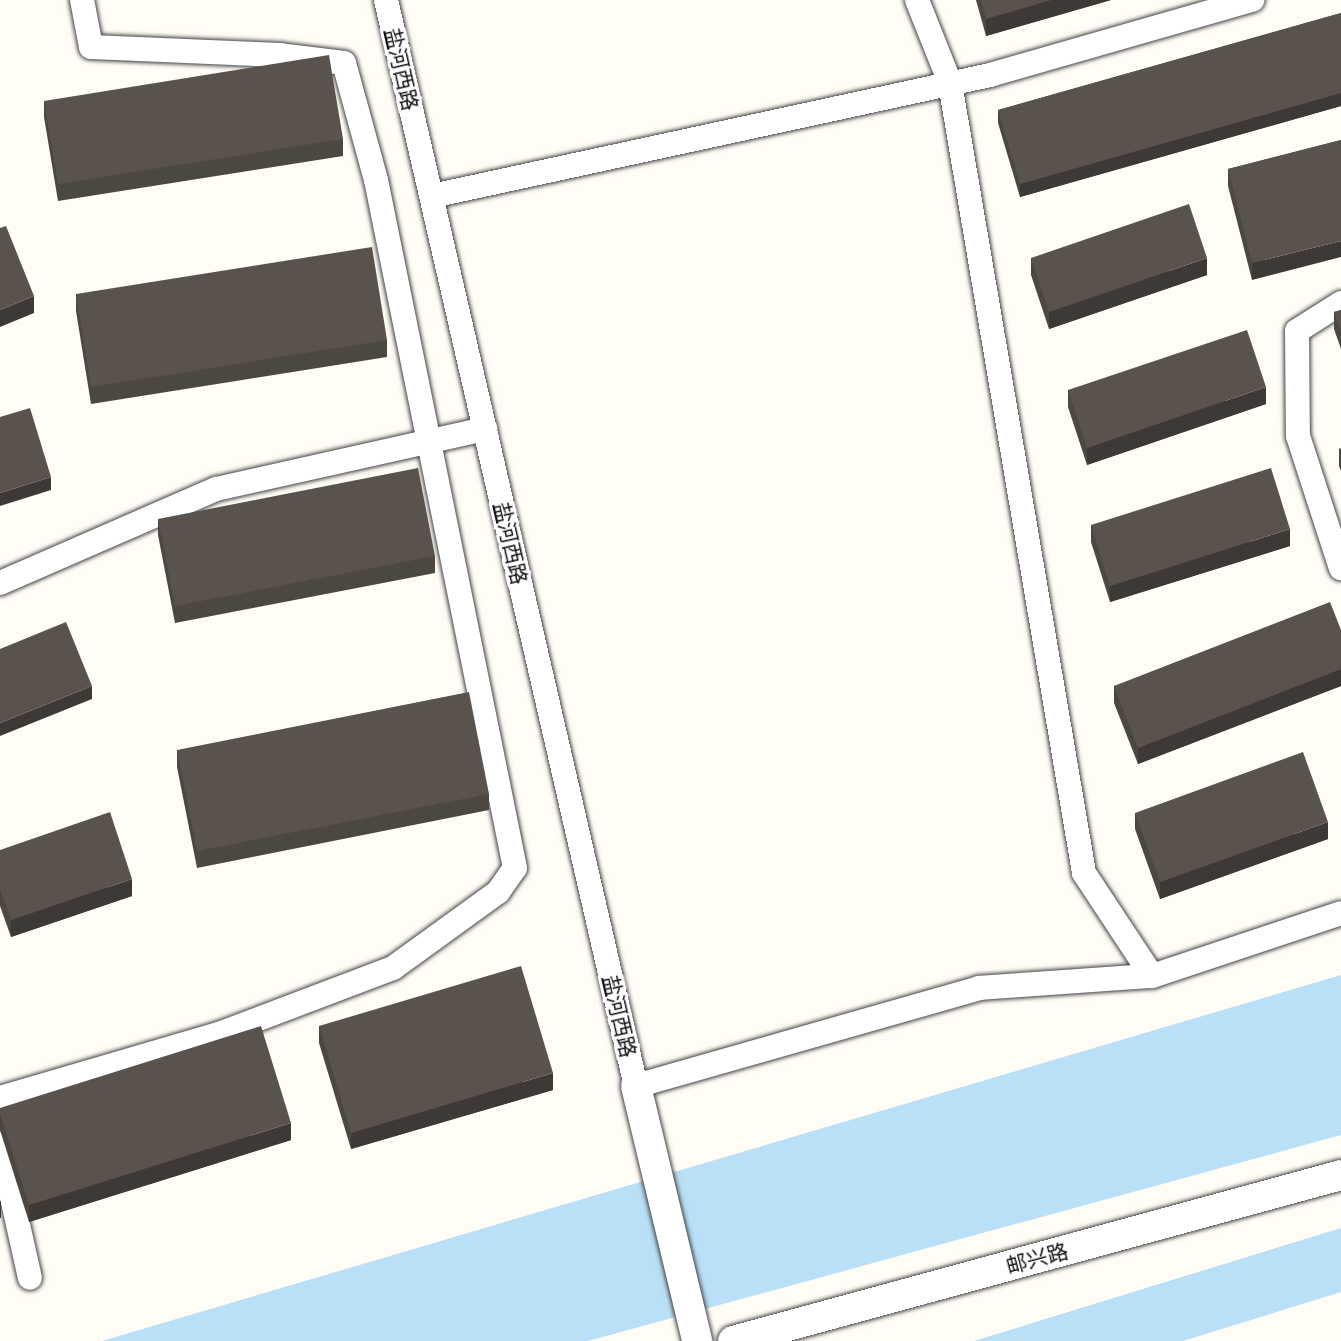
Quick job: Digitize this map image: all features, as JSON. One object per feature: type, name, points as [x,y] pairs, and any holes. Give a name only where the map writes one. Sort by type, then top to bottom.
[{"type":"street","points":[[0,1098],[219,1034],[393,968],[498,892],[515,868],[426,439],[376,180],[344,63],[280,55],[91,47],[82,0]]},
{"type":"street","name":"盐河西路","points":[[386,0],[636,1086]]},
{"type":"street","points":[[917,0],[950,83],[1084,873],[1152,976]]},
{"type":"street","points":[[432,196],[950,83],[1252,0]]},
{"type":"street","points":[[1341,303],[1297,331],[1298,436],[1341,568]]},
{"type":"street","points":[[0,583],[216,489],[426,439],[485,429]]},
{"type":"street","points":[[695,1335],[636,1086],[979,988],[1152,976],[1341,913]]},
{"type":"street","points":[[0,1144],[30,1278]]},
{"type":"street","name":"邮兴路","points":[[733,1341],[1341,1175]]},
{"type":"water","points":[[1341,975],[1341,1135],[588,1341],[102,1341]]},
{"type":"water","points":[[1341,1228],[1341,1292],[1183,1341],[974,1341]]},
{"type":"building","points":[[981,0],[1051,0],[986,19]]},
{"type":"building","points":[[1341,13],[1341,93],[1020,184],[998,110]]},
{"type":"building","points":[[329,55],[343,139],[58,184],[44,101]]},
{"type":"building","points":[[1341,140],[1341,241],[1252,263],[1228,169]]},
{"type":"building","points":[[1189,204],[1207,258],[1049,312],[1031,258]]},
{"type":"building","points":[[6,226],[34,296],[0,310],[0,228]]},
{"type":"building","points":[[372,247],[387,340],[91,387],[76,294]]},
{"type":"building","points":[[1341,310],[1341,332],[1334,312]]},
{"type":"building","points":[[1247,330],[1266,387],[1087,448],[1068,390]]},
{"type":"building","points":[[30,408],[51,477],[0,493],[0,417]]},
{"type":"building","points":[[418,468],[435,556],[175,606],[158,519]]},
{"type":"building","points":[[1271,468],[1290,529],[1110,586],[1091,525]]},
{"type":"building","points":[[1330,602],[1341,630],[1341,669],[1138,748],[1114,686]]},
{"type":"building","points":[[66,622],[92,686],[0,723],[0,649]]},
{"type":"building","points":[[469,692],[489,794],[197,851],[177,750]]},
{"type":"building","points":[[1303,752],[1328,822],[1160,882],[1135,813]]},
{"type":"building","points":[[110,812],[132,879],[11,920],[0,889],[0,850]]},
{"type":"building","points":[[521,966],[553,1073],[351,1133],[319,1026]]},
{"type":"building","points":[[261,1026],[291,1123],[29,1205],[0,1108]]}]
